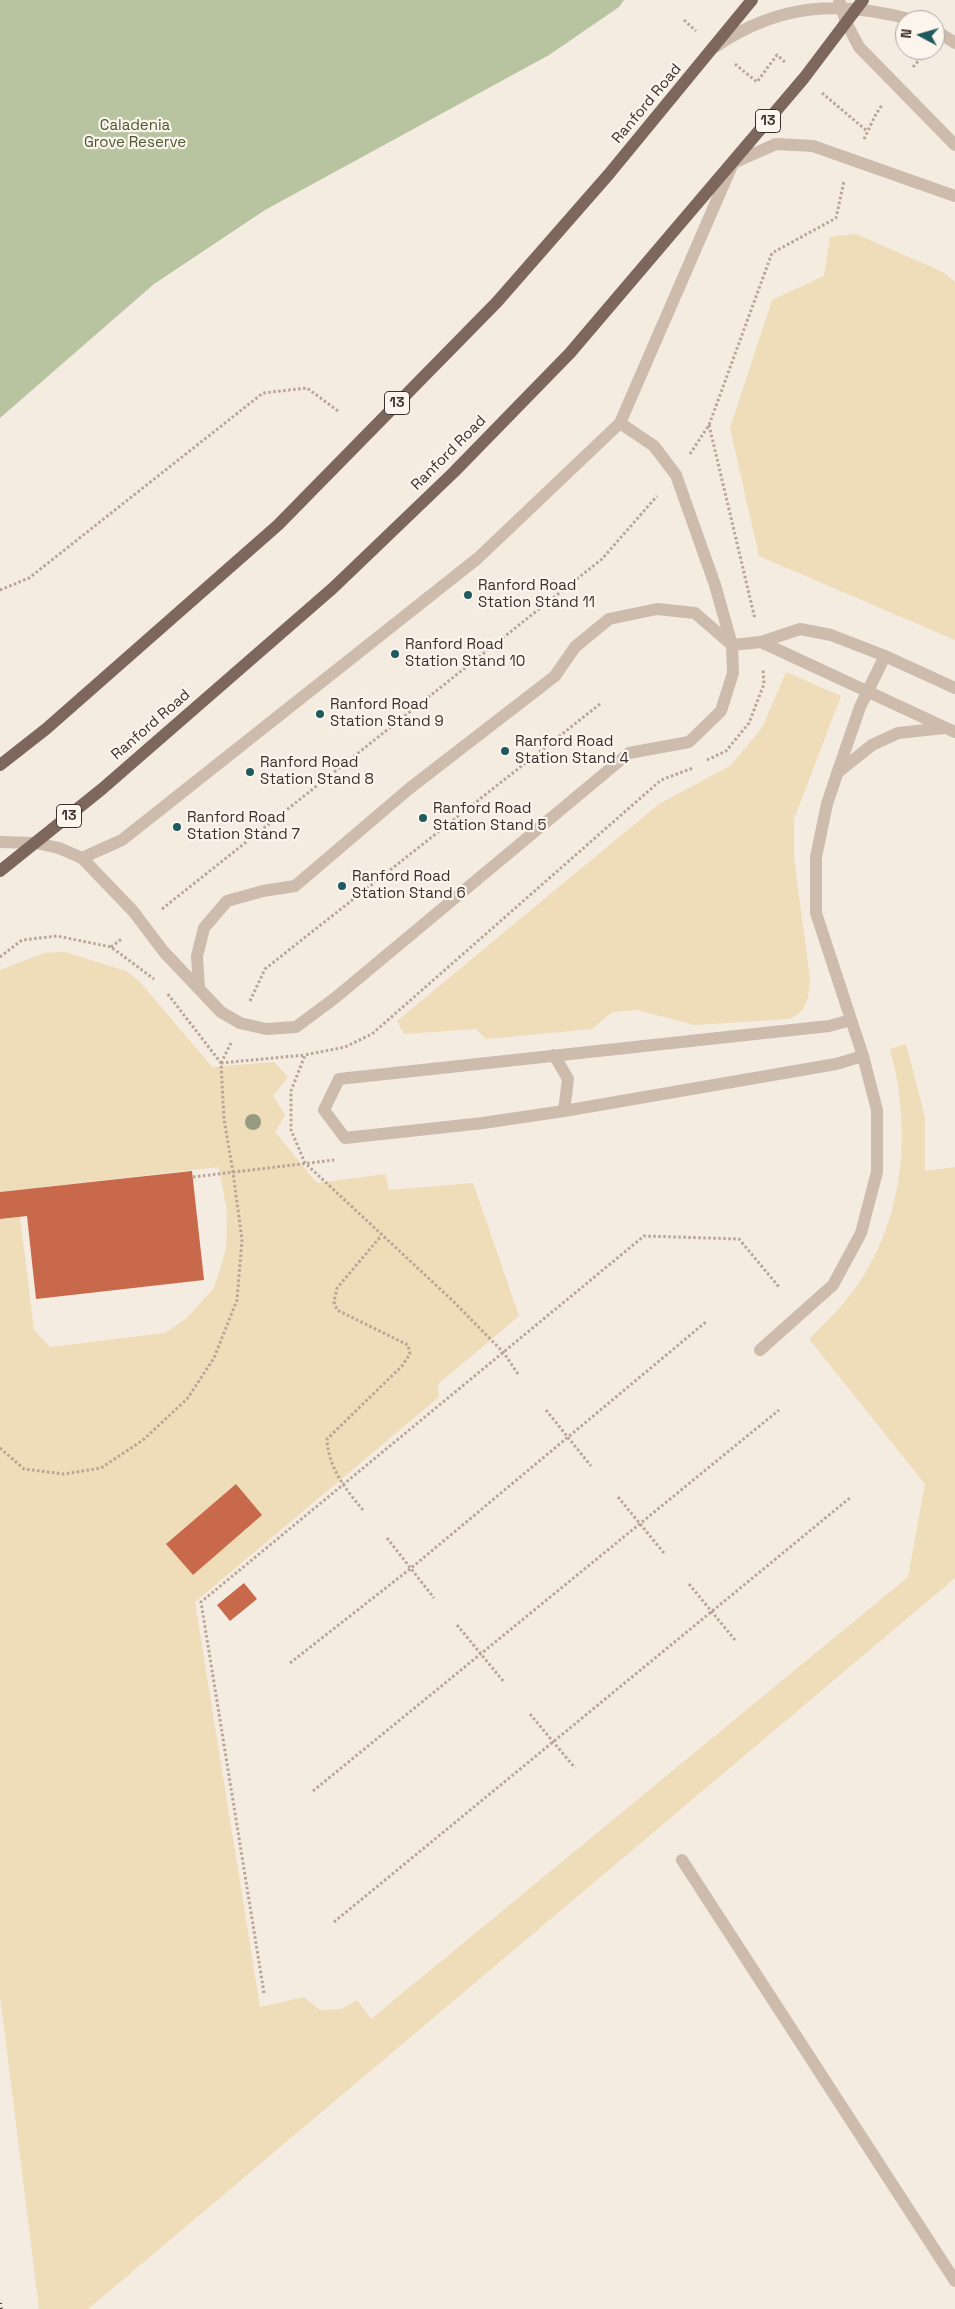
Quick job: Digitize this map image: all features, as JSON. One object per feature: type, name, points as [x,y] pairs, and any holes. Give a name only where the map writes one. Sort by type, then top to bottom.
[{"type":"main road","name":"Ranford Road","points":[[0,765],[46,729],[278,525],[497,302],[609,174],[716,47],[752,0]]},
{"type":"main road","name":"Ranford Road","points":[[0,871],[102,789],[333,588],[454,472],[570,353],[804,78],[860,3]]},
{"type":"lane","points":[[716,47],[736,32],[783,13],[808,7],[840,3],[860,3],[895,14]]},
{"type":"lane","points":[[840,3],[846,22],[859,47],[955,145]]},
{"type":"lane","points":[[82,858],[122,840],[478,558],[620,423],[733,163],[776,144],[813,146],[955,196]]},
{"type":"lane","points":[[0,842],[36,843],[59,848],[82,858],[133,911],[164,952],[220,1012],[240,1023],[266,1029],[296,1027],[335,998],[629,753],[689,742],[721,711],[733,673],[732,645],[715,585],[676,475],[654,446],[620,423]]},
{"type":"lane","points":[[198,989],[197,956],[204,928],[227,901],[263,891],[295,886],[410,788],[555,676],[575,647],[609,619],[658,609],[695,614],[732,645],[761,642],[800,629],[831,635],[885,656],[955,688]]},
{"type":"lane","points":[[761,642],[950,730]]},
{"type":"lane","points":[[760,1350],[833,1285],[861,1233],[877,1172],[877,1110],[863,1056],[816,913],[816,857],[827,804],[837,774],[868,691],[885,656]]},
{"type":"lane","points":[[837,774],[872,745],[898,732],[950,730]]},
{"type":"lane","points":[[851,1020],[828,1026],[339,1078],[324,1110],[345,1138],[483,1123],[564,1111],[836,1064],[863,1056]]},
{"type":"lane","points":[[554,1055],[568,1079],[564,1111]]},
{"type":"lane","points":[[682,1860],[955,2281]]},
{"type":"path","points":[[171,902],[602,559],[676,475],[709,425],[772,253],[836,218],[845,178],[868,131]]},
{"type":"path","points":[[0,590],[29,578],[263,393],[307,388],[338,411]]},
{"type":"path","points":[[704,763],[726,751],[749,723],[764,684],[761,642],[709,425]]},
{"type":"path","points":[[0,1448],[24,1469],[64,1474],[101,1468],[143,1440],[187,1400],[214,1358],[237,1300],[242,1240],[224,1119],[221,1063],[265,969],[600,704]]},
{"type":"path","points":[[221,1063],[305,1055],[345,1047],[372,1034],[661,780],[696,766]]},
{"type":"path","points":[[0,957],[22,940],[57,936],[111,947],[159,984]]},
{"type":"path","points":[[165,991],[221,1063]]},
{"type":"path","points":[[305,1055],[291,1091],[291,1130],[305,1163],[381,1236],[453,1301],[504,1353],[518,1374]]},
{"type":"path","points":[[193,1177],[343,1160]]},
{"type":"path","points":[[363,1510],[342,1486],[328,1449],[327,1439],[402,1366],[410,1354],[408,1345],[337,1310],[334,1302],[337,1288],[381,1236]]},
{"type":"path","points":[[264,1993],[201,1602],[644,1236],[739,1239],[779,1287]]},
{"type":"path","points":[[290,1662],[410,1569],[707,1320]]},
{"type":"path","points":[[546,1410],[591,1466]]},
{"type":"path","points":[[313,1791],[482,1655],[778,1410]]},
{"type":"path","points":[[618,1497],[664,1553]]},
{"type":"path","points":[[334,1922],[851,1497]]},
{"type":"path","points":[[387,1538],[434,1598]]},
{"type":"path","points":[[689,1584],[735,1640]]},
{"type":"path","points":[[457,1626],[504,1682]]},
{"type":"path","points":[[530,1714],[575,1768]]},
{"type":"green space","name":"Caladenia Grove Reserve","points":[[0,0],[624,0],[619,7],[549,55],[265,210],[154,284],[0,418]]},
{"type":"sand","points":[[856,234],[943,272],[955,282],[955,640],[759,556],[730,428],[772,300],[824,276],[830,237]]},
{"type":"sand","points":[[786,672],[841,696],[794,819],[794,858],[810,979],[808,998],[800,1012],[789,1019],[695,1025],[637,1010],[612,1012],[592,1029],[486,1039],[476,1029],[404,1034],[397,1021],[659,804],[730,766],[762,728]]},
{"type":"sand","points":[[65,952],[126,971],[140,982],[212,1067],[274,1062],[288,1077],[273,1096],[285,1115],[275,1132],[317,1183],[385,1174],[389,1190],[473,1183],[519,1316],[438,1384],[439,1397],[195,1602],[260,2007],[304,1997],[320,2010],[341,2009],[357,2000],[371,2019],[908,1577],[925,1484],[809,1339],[857,1286],[873,1259],[886,1231],[900,1171],[902,1141],[897,1079],[890,1049],[906,1044],[925,1117],[925,1171],[955,1167],[955,1578],[88,2309],[39,2309],[0,1995],[0,1219],[20,1217],[34,1330],[50,1347],[165,1333],[187,1318],[214,1288],[226,1249],[227,1212],[219,1167],[0,1192],[0,970],[44,953]]},
{"type":"building","points":[[192,1171],[204,1280],[36,1299],[27,1216],[0,1219],[0,1192]]},
{"type":"building","points":[[236,1484],[262,1515],[193,1575],[166,1544]]},
{"type":"building","points":[[244,1583],[257,1599],[230,1621],[217,1605]]},
{"type":"railway","points":[[0,2303],[1,2309]]},
{"type":"place","name":"Ranford Road Station Stand 11","points":[[468,595]]},
{"type":"place","name":"Ranford Road Station Stand 10","points":[[395,654]]},
{"type":"place","name":"Ranford Road Station Stand 9","points":[[320,714]]},
{"type":"place","name":"Ranford Road Station Stand 4","points":[[505,751]]},
{"type":"place","name":"Ranford Road Station Stand 8","points":[[250,772]]},
{"type":"place","name":"Ranford Road Station Stand 5","points":[[423,818]]},
{"type":"place","name":"Ranford Road Station Stand 7","points":[[177,827]]},
{"type":"place","name":"Ranford Road Station Stand 6","points":[[342,886]]}]
